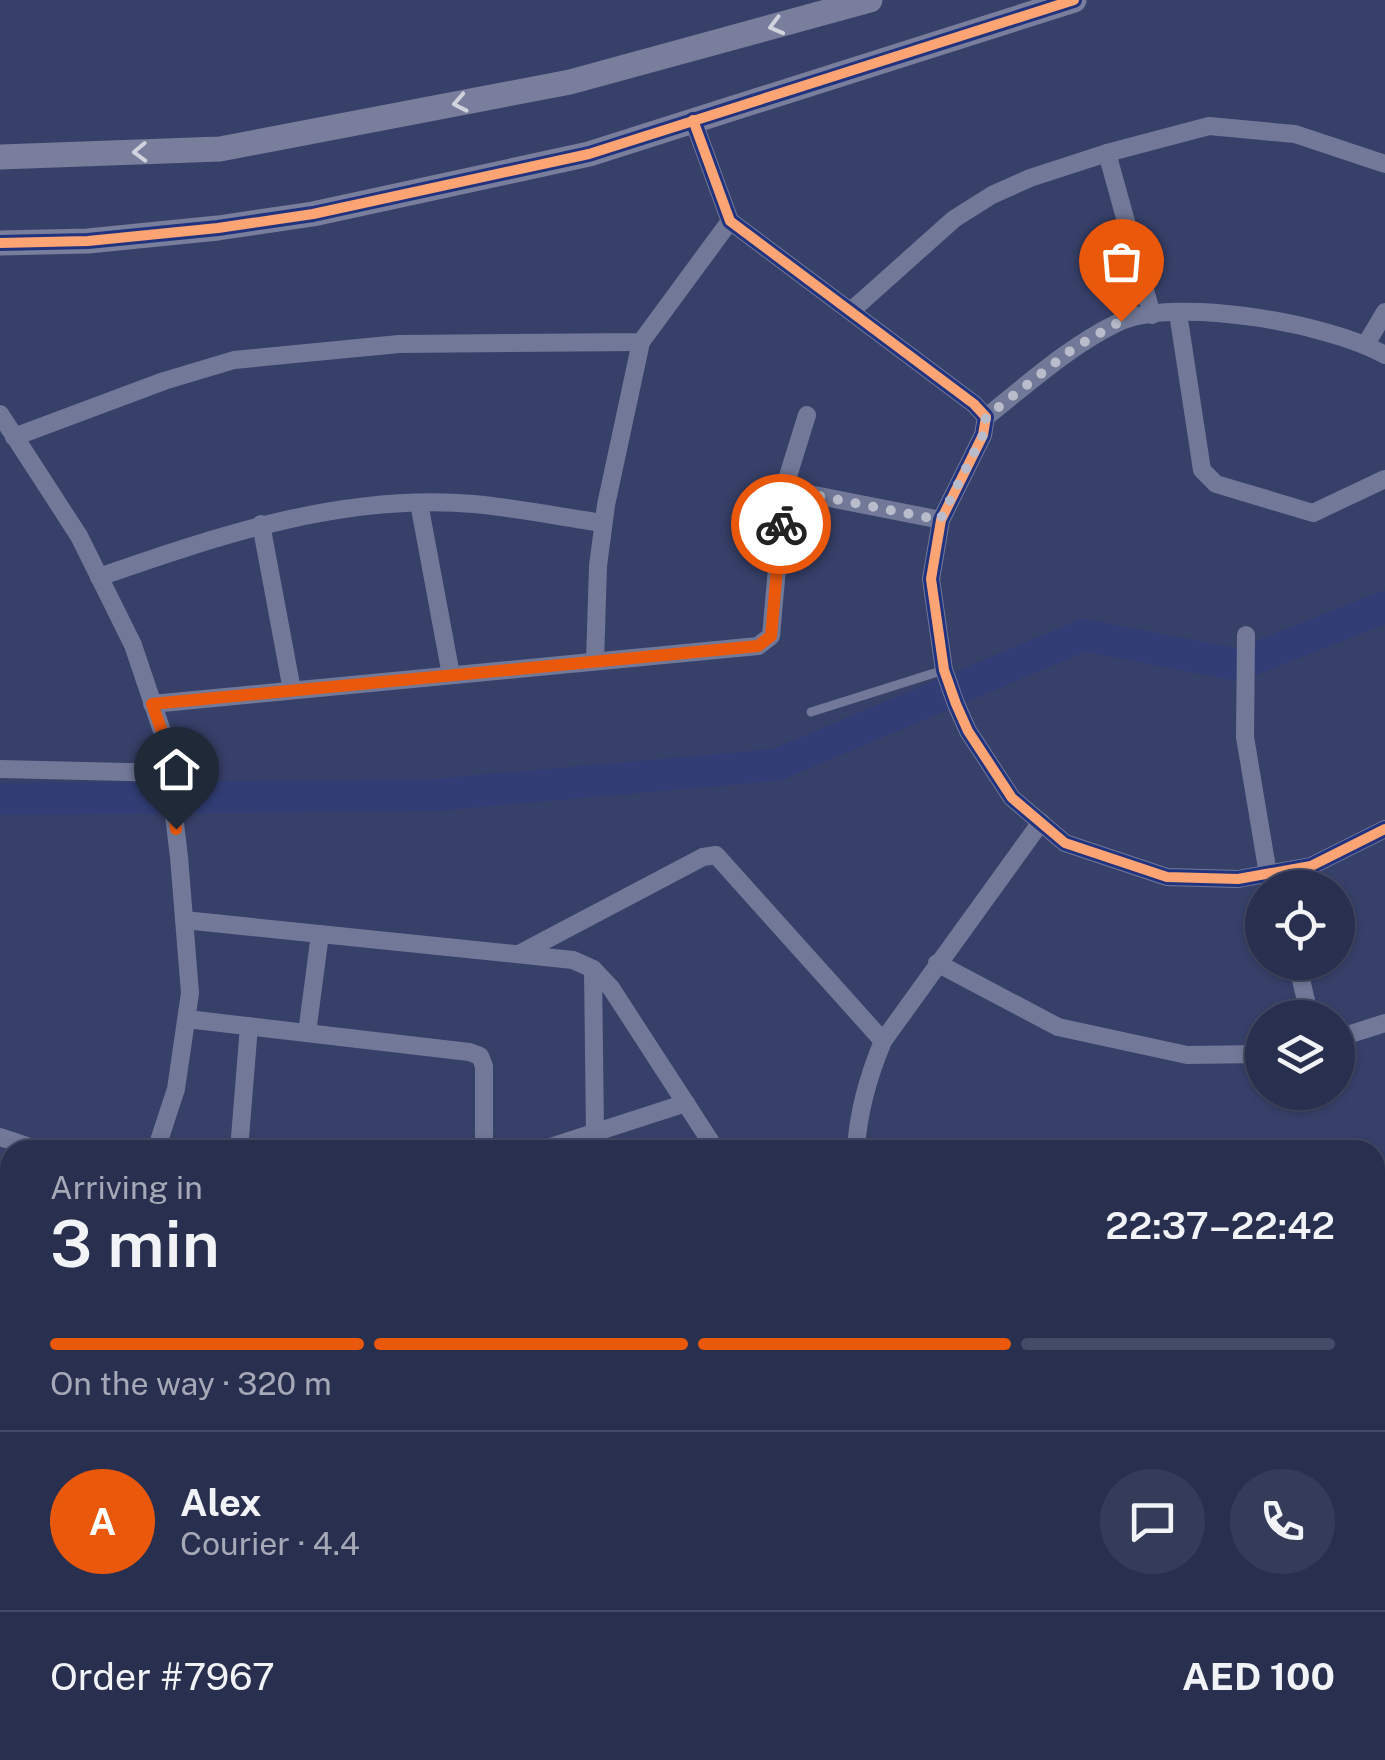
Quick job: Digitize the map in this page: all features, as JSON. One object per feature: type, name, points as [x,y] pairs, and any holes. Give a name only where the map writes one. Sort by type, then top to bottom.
[{"type":"street","points":[[0,157],[220,149],[570,82],[870,0]]},
{"type":"street","points":[[0,243],[88,241],[313,214],[589,154],[1074,0]]},
{"type":"street","points":[[693,120],[730,221],[974,404],[986,417]]},
{"type":"street","points":[[851,312],[954,219],[992,195],[1108,152],[1209,126],[1295,134],[1385,164]]},
{"type":"street","points":[[1108,152],[1152,315]]},
{"type":"street","points":[[595,661],[598,566],[604,524],[642,342],[730,221]]},
{"type":"street","points":[[1366,344],[1385,312]]},
{"type":"street","points":[[1178,313],[1202,470],[1208,478],[1216,484],[1313,512],[1385,479]]},
{"type":"street","points":[[1245,879],[1167,877],[1065,843],[1012,798],[968,731],[947,677],[931,579],[940,520],[983,435],[986,417],[1074,348],[1121,321],[1178,313],[1292,322],[1366,344],[1385,355]]},
{"type":"street","points":[[14,436],[164,381],[234,360],[399,344],[642,342]]},
{"type":"street","points":[[0,414],[79,536],[133,645],[165,740],[190,993],[176,1090],[159,1140]]},
{"type":"street","points":[[152,704],[758,646],[771,636],[784,489],[807,415]]},
{"type":"street","points":[[784,489],[940,520]]},
{"type":"street","points":[[99,577],[261,524],[419,503],[474,504],[604,524]]},
{"type":"street","points":[[419,503],[450,675]]},
{"type":"street","points":[[261,524],[292,690]]},
{"type":"street","points":[[1246,635],[1245,737],[1272,870]]},
{"type":"street","points":[[0,769],[169,773]]},
{"type":"street","points":[[857,1140],[867,1080],[883,1041],[1040,822]]},
{"type":"street","points":[[1299,870],[1385,829]]},
{"type":"street","points":[[519,954],[702,857],[716,855],[883,1041]]},
{"type":"street","points":[[184,920],[573,960],[594,969],[611,988],[710,1140]]},
{"type":"street","points":[[307,1033],[320,934]]},
{"type":"street","points":[[938,963],[1058,1027],[1187,1055],[1245,1054]]},
{"type":"street","points":[[594,969],[595,1132]]},
{"type":"street","points":[[187,1019],[480,1056],[484,1066],[484,1140]]},
{"type":"street","points":[[1355,1032],[1385,1022]]},
{"type":"street","points":[[240,1140],[249,1026]]},
{"type":"street","points":[[571,1140],[686,1103]]},
{"type":"lane","points":[[811,712],[947,677]]},
{"type":"waterway","points":[[0,799],[434,795],[776,765],[1084,635],[1238,665],[1385,607]]},
{"type":"cycle path","points":[[0,243],[88,241],[313,214],[589,154],[1074,0]]},
{"type":"cycle path","points":[[693,120],[730,221],[974,404],[986,417],[983,435],[941,520],[931,579],[944,670],[956,704],[968,731],[1012,798],[1065,843],[1167,877],[1238,879],[1311,866],[1385,829]]},
{"type":"way so far","points":[[781,524],[784,489],[940,520],[983,435],[986,417],[1074,348],[1121,321]]},
{"type":"route","points":[[176,829],[165,740],[152,704],[758,646],[771,636],[781,524]]}]
